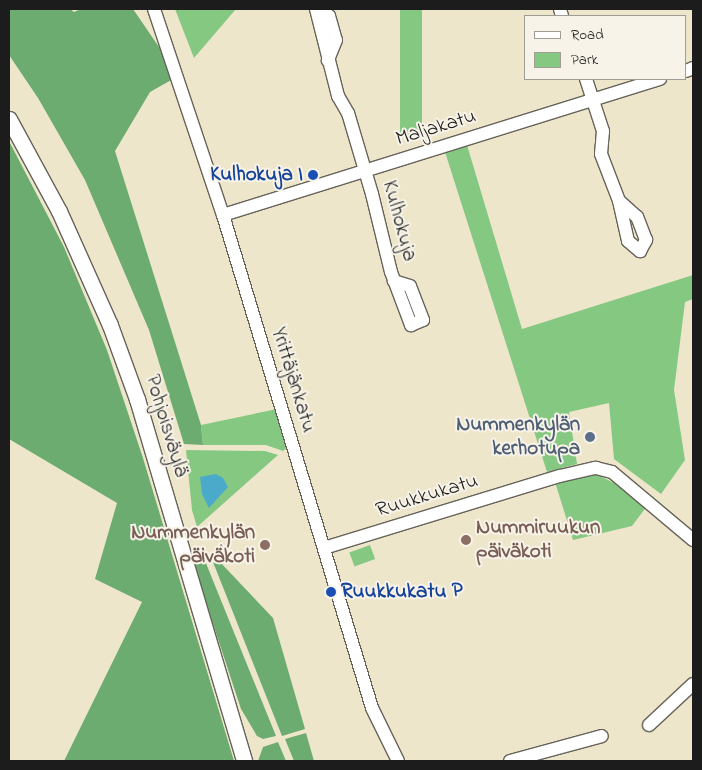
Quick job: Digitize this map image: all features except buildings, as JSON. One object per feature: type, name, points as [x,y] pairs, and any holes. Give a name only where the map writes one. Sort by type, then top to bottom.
[{"type":"street","name":"Yrittäjänkatu","points":[[154,9],[224,215],[372,708],[398,761]]},
{"type":"street","name":"Kulhokuja","points":[[317,9],[329,16],[336,40],[328,60],[365,171],[394,281]]},
{"type":"street","points":[[586,80],[603,131],[602,154],[619,201]]},
{"type":"street","name":"Maljakatu","points":[[224,215],[657,80]]},
{"type":"street","name":"Pohjoisväylä","points":[[9,119],[59,211],[110,325],[136,399],[244,761]]},
{"type":"street","name":"Ruukkukatu","points":[[324,548],[568,473],[596,468],[612,472],[693,540]]},
{"type":"street","points":[[649,725],[693,684]]},
{"type":"street","points":[[510,761],[602,736]]},
{"type":"green space","points":[[9,9],[70,9],[74,12],[81,9],[133,9],[159,47],[173,79],[150,92],[115,151],[201,425],[203,445],[184,444],[149,330],[85,180],[38,98],[9,55]]},
{"type":"green space","points":[[175,9],[236,9],[194,58]]},
{"type":"green space","points":[[400,9],[422,9],[422,136],[400,136]]},
{"type":"green space","points":[[9,141],[64,247],[107,350],[143,458],[234,761],[64,761],[142,602],[95,579],[117,503],[9,439]]},
{"type":"green space","points":[[467,145],[522,329],[693,275],[693,299],[685,302],[674,390],[685,460],[661,494],[614,459],[609,403],[569,412],[577,464],[547,472],[445,152]]},
{"type":"green space","points":[[277,409],[289,446],[283,451],[266,445],[203,445],[201,425]]},
{"type":"green space","points":[[186,450],[265,451],[278,455],[197,527],[192,510]]},
{"type":"green space","points":[[596,474],[636,494],[647,506],[632,526],[573,540],[555,482]]},
{"type":"green space","points":[[370,545],[375,559],[354,567],[349,553]]},
{"type":"green space","points":[[201,551],[276,736],[263,739],[257,736],[241,709],[192,560]]},
{"type":"green space","points":[[219,561],[273,618],[305,729],[282,736],[213,562]]},
{"type":"green space","points":[[306,733],[314,761],[294,761],[285,739]]},
{"type":"green space","points":[[278,742],[286,761],[258,761],[263,747]]},
{"type":"water","points":[[216,474],[223,478],[228,487],[209,508],[202,494],[200,477]]},
{"type":"place","name":"Kulhokuja I","points":[[313,175]]},
{"type":"place","name":"Nummenkylän kerhotupa","points":[[590,437]]},
{"type":"place","name":"Nummiruukun päiväkoti","points":[[466,540]]},
{"type":"place","name":"Nummenkylän päiväkoti","points":[[265,545]]},
{"type":"place","name":"Ruukkukatu P","points":[[331,592]]}]
